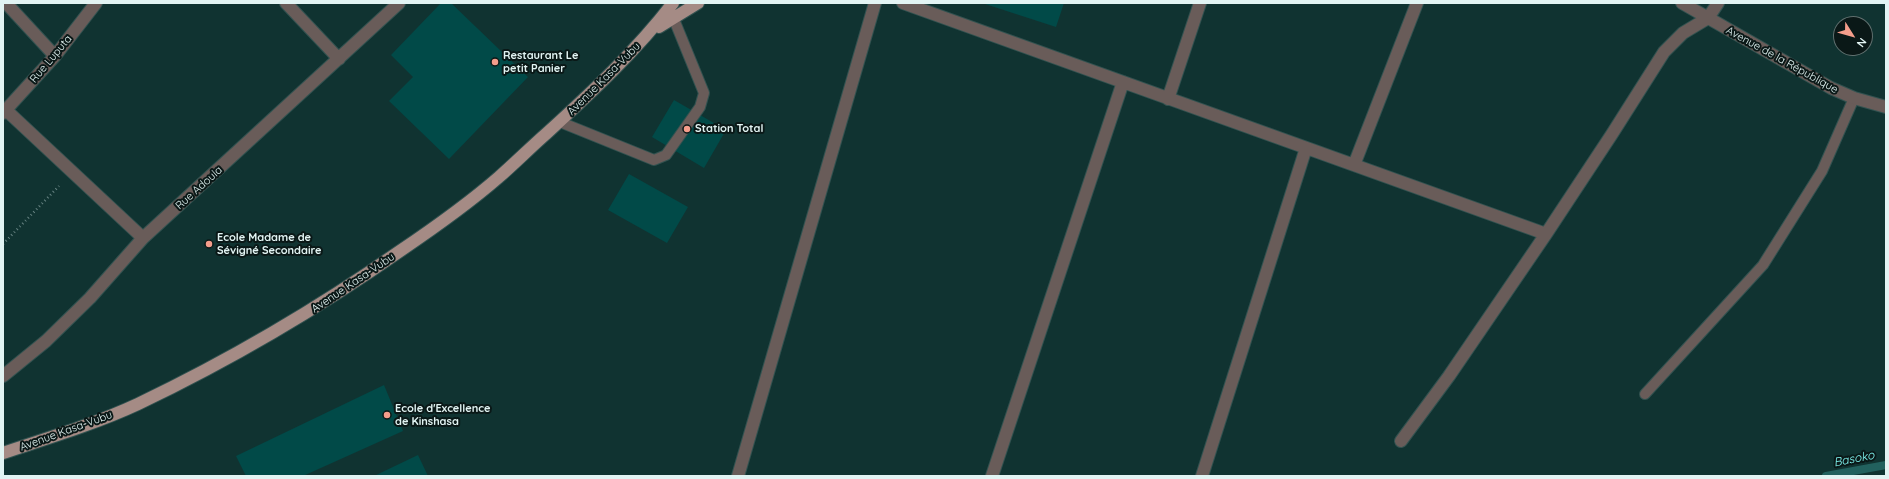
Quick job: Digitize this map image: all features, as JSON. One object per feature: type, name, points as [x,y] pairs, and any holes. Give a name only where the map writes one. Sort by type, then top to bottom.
[{"type":"main road","name":"Avenue Kasa-Vubu","points":[[3,454],[86,425],[137,404],[245,349],[299,318],[355,283],[448,217],[498,178],[589,95],[651,32],[673,3]]},
{"type":"main road","name":"Avenue Kasa-Vubu","points":[[651,32],[673,17],[698,3]]},
{"type":"street","points":[[6,3],[54,56]]},
{"type":"street","name":"Rue Luputa","points":[[4,112],[54,56],[96,3]]},
{"type":"street","points":[[286,3],[339,59]]},
{"type":"street","name":"Rue Adoula","points":[[3,376],[46,341],[90,298],[143,238],[399,3]]},
{"type":"street","points":[[738,476],[875,3]]},
{"type":"street","points":[[903,3],[1546,234]]},
{"type":"street","points":[[1168,99],[1200,3]]},
{"type":"street","points":[[1354,165],[1417,3]]},
{"type":"street","name":"Avenue de la République","points":[[1682,3],[1831,88],[1854,98],[1886,107]]},
{"type":"street","points":[[1401,441],[1449,376],[1546,234],[1664,52],[1683,33],[1708,18],[1718,3]]},
{"type":"street","points":[[992,476],[1123,82]]},
{"type":"street","points":[[4,112],[143,238]]},
{"type":"street","points":[[1202,476],[1306,148]]},
{"type":"lane","points":[[560,122],[654,160],[666,155],[700,107],[704,93],[673,17]]},
{"type":"lane","points":[[1645,394],[1763,265],[1822,171],[1854,98]]},
{"type":"path","points":[[3,244],[72,173]]},
{"type":"building","points":[[441,3],[451,3],[528,77],[449,159],[389,101],[413,77],[391,55]]},
{"type":"building","points":[[982,3],[1064,3],[1056,27]]},
{"type":"building","points":[[674,100],[726,130],[704,168],[652,137]]},
{"type":"building","points":[[629,174],[688,207],[667,243],[608,210]]},
{"type":"building","points":[[384,385],[403,431],[303,476],[246,476],[236,456]]},
{"type":"building","points":[[418,455],[428,476],[374,476]]},
{"type":"waterway","name":"Basoko","points":[[1826,476],[1886,465]]},
{"type":"place","name":"Restaurant Le petit Panier","points":[[495,62]]},
{"type":"place","name":"Station Total","points":[[687,129]]},
{"type":"place","name":"Ecole Madame de Sévigné Secondaire","points":[[209,244]]},
{"type":"place","name":"Ecole d'Excellence de Kinshasa","points":[[387,415]]}]
